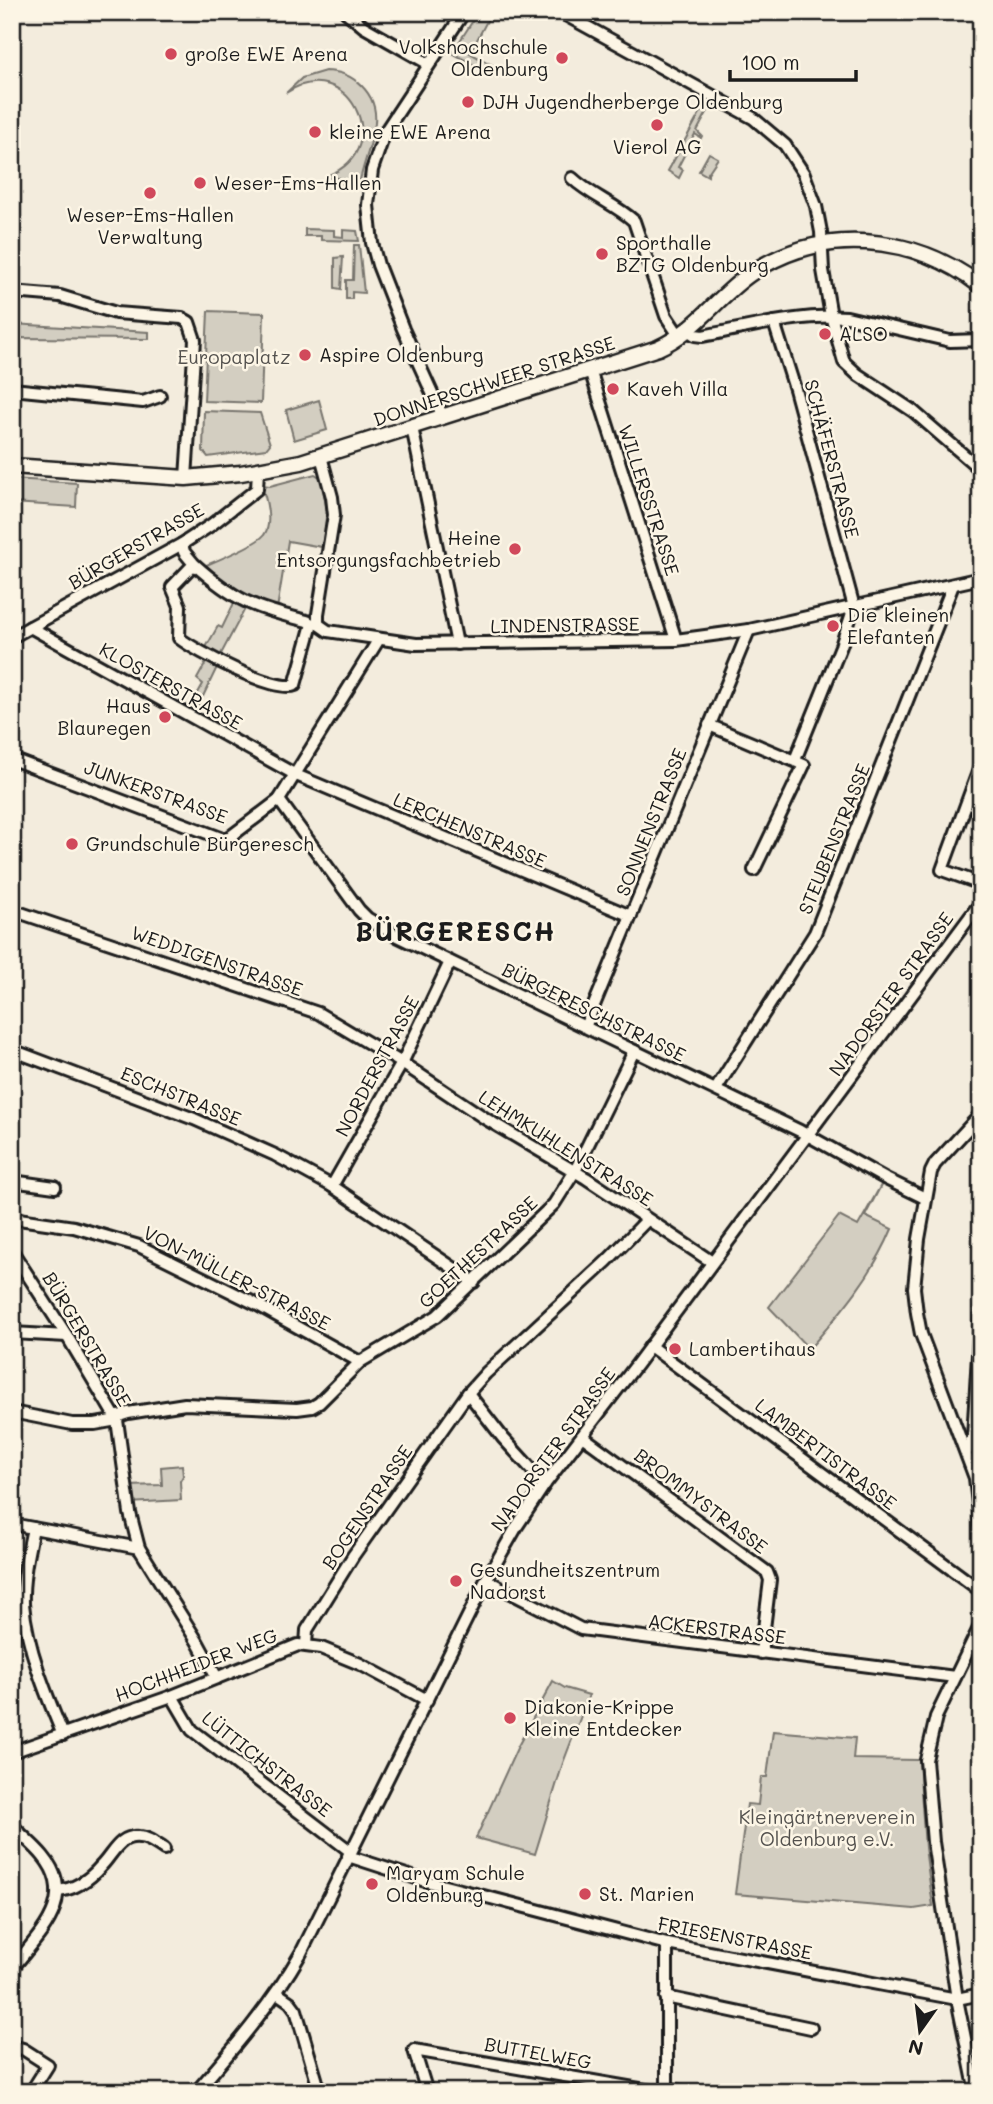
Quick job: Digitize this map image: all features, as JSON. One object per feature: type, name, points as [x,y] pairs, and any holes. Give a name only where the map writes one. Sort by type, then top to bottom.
[{"type":"main road","points":[[684,334],[750,274],[790,254],[822,244],[868,242],[907,248],[947,264],[981,286]]},
{"type":"main road","name":"DONNERSCHWEER STRASSE","points":[[12,466],[186,478],[258,470],[321,456],[412,427],[658,348],[684,334]]},
{"type":"street","points":[[346,12],[364,27],[429,64]]},
{"type":"street","points":[[443,417],[378,265],[368,214],[370,183],[380,144],[393,118],[464,12]]},
{"type":"street","points":[[560,12],[744,112],[775,134],[791,152],[808,181],[816,206],[831,316],[844,362],[850,369],[914,411],[981,470]]},
{"type":"street","points":[[572,178],[634,221],[666,316],[684,334]]},
{"type":"street","points":[[12,292],[60,296],[116,313],[182,318],[189,322],[195,340],[186,478]]},
{"type":"street","name":"DONNERSCHWEER STRASSE","points":[[684,334],[703,336],[774,322],[831,316],[847,317],[950,341],[981,341]]},
{"type":"street","name":"SCHÄFERSTRASSE","points":[[774,322],[795,388],[854,607]]},
{"type":"street","name":"WILLERSSTRASSE","points":[[590,370],[676,640]]},
{"type":"street","points":[[12,389],[143,402],[160,396]]},
{"type":"street","points":[[412,427],[457,644]]},
{"type":"street","points":[[194,564],[172,587],[180,606],[179,638],[245,674],[279,685],[295,685],[315,624],[334,514],[321,456]]},
{"type":"street","name":"BÜRGERSTRASSE","points":[[12,637],[182,544],[211,525],[257,489],[258,470]]},
{"type":"street","name":"LINDENSTRASSE","points":[[182,544],[184,552],[194,564],[223,589],[251,606],[315,624],[328,631],[416,644],[676,640],[748,630],[981,578]]},
{"type":"street","name":"STEUBENSTRASSE","points":[[716,1089],[815,933],[953,585]]},
{"type":"street","points":[[795,760],[854,607]]},
{"type":"street","name":"KLOSTERSTRASSE","points":[[30,627],[296,775]]},
{"type":"street","name":"SONNENSTRASSE","points":[[585,1027],[748,630]]},
{"type":"street","points":[[279,800],[379,639]]},
{"type":"street","points":[[709,725],[804,765],[754,870]]},
{"type":"street","name":"JUNKERSTRASSE","points":[[12,759],[226,839],[279,800]]},
{"type":"street","points":[[981,764],[942,870],[981,884]]},
{"type":"street","name":"LERCHENSTRASSE","points":[[296,775],[631,916]]},
{"type":"street","name":"BÜRGERESCHSTRASSE","points":[[279,800],[367,918],[450,962],[716,1089],[925,1198]]},
{"type":"street","name":"NADORSTER STRASSE","points":[[196,2092],[277,1993],[307,1941],[486,1580],[517,1526],[545,1484],[981,902]]},
{"type":"street","name":"WEDDIGENSTRASSE","points":[[12,910],[318,1013],[402,1063]]},
{"type":"street","name":"NORDERSTRASSE","points":[[332,1186],[402,1063],[450,962]]},
{"type":"street","name":"ESCHSTRASSE","points":[[12,1050],[219,1129],[275,1155],[332,1186],[474,1282]]},
{"type":"street","name":"GOETHESTRASSE","points":[[12,1412],[72,1424],[94,1424],[117,1420],[128,1413],[185,1404],[297,1409],[312,1407],[327,1397],[360,1362],[387,1344],[423,1326],[474,1282],[554,1204],[575,1171],[634,1051]]},
{"type":"street","name":"LEHMKUHLENSTRASSE","points":[[402,1063],[486,1119],[575,1171],[712,1262]]},
{"type":"street","points":[[981,1114],[935,1164],[925,1198],[914,1288],[916,1313],[930,1360],[975,1478],[981,1530]]},
{"type":"street","points":[[12,1181],[55,1187]]},
{"type":"street","name":"VON-MÜLLER-STRASSE","points":[[12,1218],[74,1227],[139,1245],[254,1303],[360,1362]]},
{"type":"street","name":"BOGENSTRASSE","points":[[306,1645],[307,1630],[353,1556],[468,1393],[485,1373],[607,1261],[647,1220]]},
{"type":"street","name":"BÜRGERSTRASSE","points":[[12,1251],[117,1420],[130,1513],[139,1548],[217,1678]]},
{"type":"street","points":[[967,1452],[974,1437],[981,1306]]},
{"type":"street","points":[[12,1333],[67,1336]]},
{"type":"street","name":"LAMBERTISTRASSE","points":[[650,1346],[981,1591]]},
{"type":"street","points":[[468,1393],[503,1438],[545,1484]]},
{"type":"street","name":"BROMMYSTRASSE","points":[[582,1436],[767,1572],[770,1580],[761,1653]]},
{"type":"street","points":[[12,1524],[139,1548]]},
{"type":"street","points":[[33,1528],[26,1561],[23,1602],[28,1638],[63,1735]]},
{"type":"street","name":"ACKERSTRASSE","points":[[486,1580],[581,1629],[955,1677]]},
{"type":"street","points":[[975,2092],[957,1999],[933,1842],[926,1760],[936,1717],[981,1624]]},
{"type":"street","name":"HOCHHEIDER WEG","points":[[12,1752],[172,1696],[291,1647],[306,1645],[321,1648],[360,1664],[427,1700]]},
{"type":"street","name":"LÜTTICHSTRASSE","points":[[172,1696],[192,1730],[349,1854]]},
{"type":"street","points":[[12,1825],[44,1857],[54,1872],[58,1891],[57,1905],[50,1917],[14,1963]]},
{"type":"street","points":[[58,1891],[78,1885],[95,1872],[124,1839],[139,1836],[164,1849]]},
{"type":"street","name":"FRIESENSTRASSE","points":[[349,1854],[422,1880],[667,1944],[957,1999]]},
{"type":"street","points":[[663,2090],[667,1944]]},
{"type":"street","points":[[277,1993],[296,2010],[320,2092]]},
{"type":"street","points":[[957,1999],[981,1994]]},
{"type":"street","points":[[666,1997],[811,2028]]},
{"type":"street","points":[[12,2046],[23,2049],[48,2066],[31,2092]]},
{"type":"street","name":"BUTTELWEG","points":[[427,2092],[414,2050],[685,2092]]},
{"type":"street","points":[[12,2090],[18,2092]]},
{"type":"green space","points":[[485,16],[488,19],[470,53],[503,71],[498,78],[452,53],[474,19]]},
{"type":"green space","points":[[325,71],[345,75],[362,86],[368,93],[375,112],[374,131],[359,186],[342,184],[343,178],[330,178],[329,175],[349,162],[359,145],[361,126],[356,108],[344,94],[328,85],[308,84],[286,93],[302,78]]},
{"type":"green space","points":[[705,104],[710,107],[697,131],[702,136],[701,138],[695,134],[678,167],[683,170],[679,178],[668,171]]},
{"type":"green space","points":[[709,153],[718,158],[708,176],[699,171]]},
{"type":"green space","points":[[305,229],[334,230],[334,236],[343,237],[343,230],[357,231],[359,241],[321,240],[321,236],[305,236]]},
{"type":"green space","points":[[354,245],[359,245],[364,293],[352,292],[352,299],[346,299],[346,280],[353,280]]},
{"type":"green space","points":[[343,257],[341,289],[335,288],[335,258]]},
{"type":"green space","name":"Europaplatz","points":[[208,311],[264,313],[261,403],[204,401]]},
{"type":"green space","points":[[12,324],[149,332],[149,339],[14,338],[12,358]]},
{"type":"green space","points":[[319,400],[327,430],[294,440],[286,410]]},
{"type":"green space","name":"Europaplatz","points":[[204,411],[260,413],[270,444],[266,449],[208,457],[203,451]]},
{"type":"green space","points":[[315,474],[321,478],[327,511],[322,547],[288,541],[277,609],[239,591],[204,566],[246,547],[264,535],[268,518],[267,503],[261,485],[270,486]]},
{"type":"green space","points":[[12,479],[77,483],[76,507],[12,503]]},
{"type":"green space","points":[[235,601],[246,607],[220,656],[205,649],[218,626],[222,628]]},
{"type":"green space","points":[[208,659],[219,663],[195,713],[189,709],[203,684],[197,679]]},
{"type":"green space","points":[[885,1178],[865,1216],[892,1229],[866,1277],[809,1349],[769,1307],[839,1216],[858,1226]]},
{"type":"green space","points":[[182,1465],[181,1500],[129,1503],[126,1486],[162,1485],[161,1467]]},
{"type":"green space","points":[[553,1681],[565,1688],[589,1695],[563,1763],[535,1854],[476,1838],[518,1746]]},
{"type":"green space","name":"Kleingärtnerverein Oldenburg e.V.","points":[[773,1731],[855,1738],[853,1759],[919,1760],[925,1848],[933,1906],[914,1909],[735,1894],[747,1804],[758,1805],[761,1777],[767,1777]]},
{"type":"railway","points":[[975,12],[981,15]]},
{"type":"place","name":"große EWE Arena","points":[[171,54]]},
{"type":"place","name":"Volkshochschule Oldenburg","points":[[562,58]]},
{"type":"place","name":"DJH Jugendherberge Oldenburg","points":[[468,102]]},
{"type":"place","name":"Vierol AG","points":[[657,125]]},
{"type":"place","name":"kleine EWE Arena","points":[[315,132]]},
{"type":"place","name":"Weser-Ems-Hallen","points":[[200,183]]},
{"type":"place","name":"Weser-Ems-Hallen Verwaltung","points":[[150,193]]},
{"type":"place","name":"Sporthalle BZTG Oldenburg","points":[[602,254]]},
{"type":"place","name":"ALSO","points":[[825,334]]},
{"type":"place","name":"Aspire Oldenburg","points":[[305,355]]},
{"type":"place","name":"Kaveh Villa","points":[[613,389]]},
{"type":"place","name":"Heine Entsorgungsfachbetrieb","points":[[515,549]]},
{"type":"place","name":"Die kleinen Elefanten","points":[[833,626]]},
{"type":"place","name":"Haus Blauregen","points":[[165,717]]},
{"type":"place","name":"Grundschule Bürgeresch","points":[[72,844]]},
{"type":"place","name":"Lambertihaus","points":[[675,1349]]},
{"type":"place","name":"Gesundheitszentrum Nadorst","points":[[456,1581]]},
{"type":"place","name":"Diakonie-Krippe Kleine Entdecker","points":[[510,1718]]},
{"type":"place","name":"Maryam Schule Oldenburg","points":[[372,1884]]},
{"type":"place","name":"St. Marien","points":[[585,1894]]},
{"type":"district","name":"BÜRGERESCH","points":[[456,932]]}]
